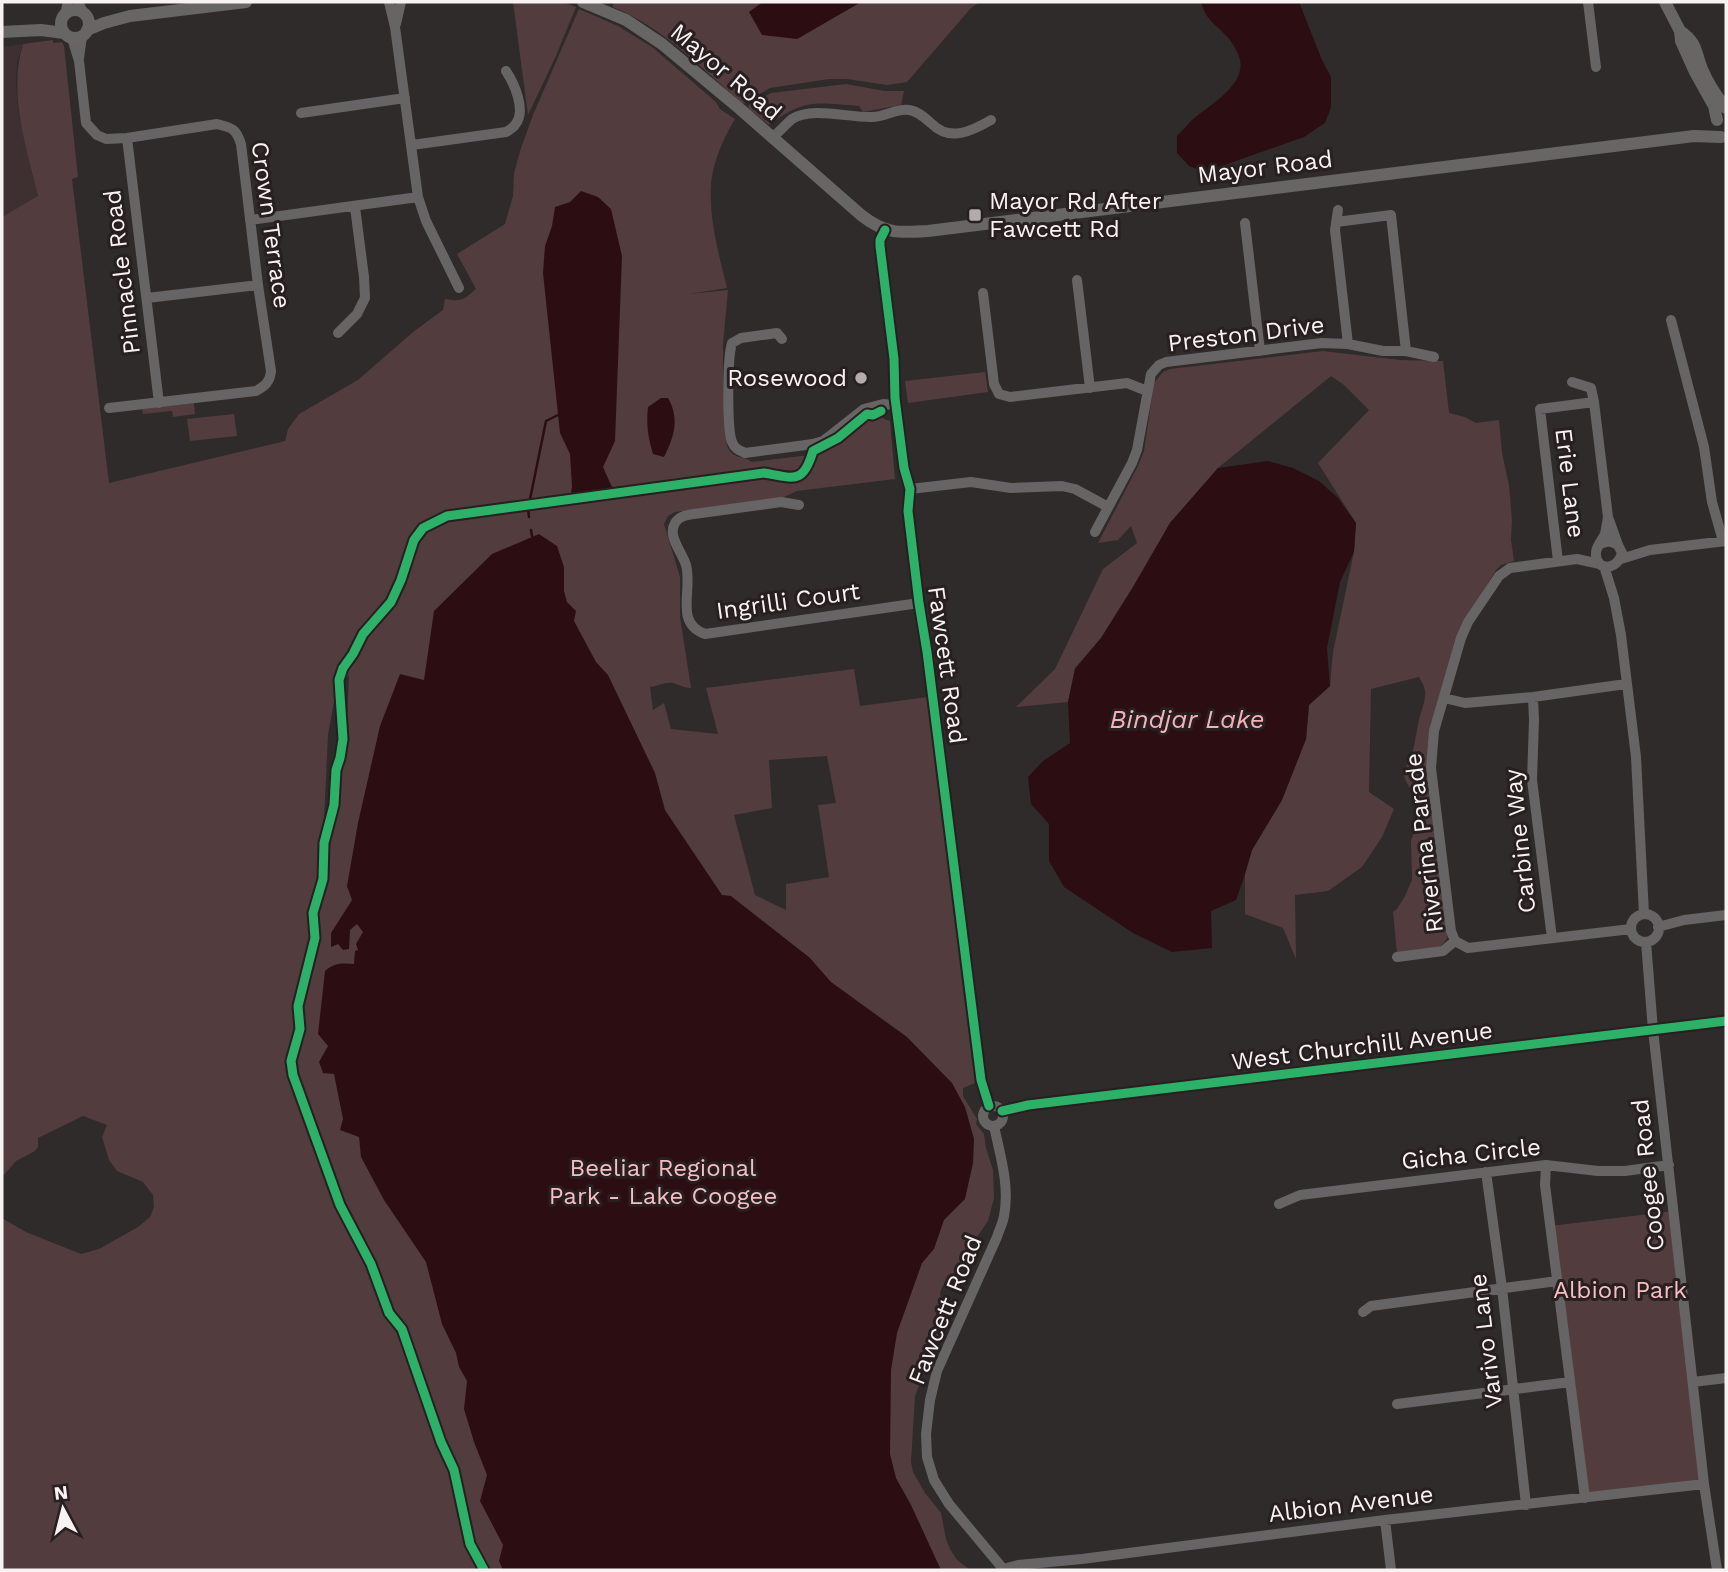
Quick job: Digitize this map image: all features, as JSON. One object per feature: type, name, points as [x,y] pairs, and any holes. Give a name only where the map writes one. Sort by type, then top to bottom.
[{"type":"main road","points":[[8,32],[41,30],[76,34],[130,16],[246,2]]},
{"type":"main road","name":"Mayor Road","points":[[583,2],[625,20],[662,44],[861,215],[885,230],[898,233],[1694,135],[1724,139]]},
{"type":"main road","points":[[1665,2],[1680,31],[1681,41],[1695,72],[1721,117],[1716,131],[1724,139]]},
{"type":"main road","points":[[8,32],[51,22],[66,10],[130,16]]},
{"type":"main road","points":[[66,10],[61,27],[76,34]]},
{"type":"main road","points":[[76,34],[88,22],[82,10]]},
{"type":"main road","name":"Mayor Road","points":[[1694,135],[1721,117]]},
{"type":"street","points":[[389,2],[395,27],[418,197],[426,221],[459,288]]},
{"type":"street","points":[[395,27],[401,2]]},
{"type":"street","points":[[1588,2],[1596,67]]},
{"type":"street","name":"Crown Terrace","points":[[76,34],[86,123],[97,135],[107,139],[127,138],[217,124],[232,128],[238,134],[271,371],[265,386],[256,391],[109,408]]},
{"type":"street","points":[[412,145],[506,132],[515,125],[519,119],[520,104],[515,84],[506,71]]},
{"type":"street","points":[[301,113],[404,98]]},
{"type":"street","points":[[772,138],[793,119],[803,114],[876,117],[911,110],[922,115],[938,130],[955,134],[973,130],[991,120]]},
{"type":"street","name":"Pinnacle Road","points":[[127,138],[159,402]]},
{"type":"street","points":[[250,220],[418,197]]},
{"type":"street","points":[[338,333],[356,314],[365,298],[355,207]]},
{"type":"street","points":[[1348,344],[1335,230],[1337,216],[1391,215],[1406,351]]},
{"type":"street","points":[[1245,223],[1260,351]]},
{"type":"street","name":"Fawcett Road","points":[[885,230],[880,246],[894,359],[896,405],[904,468],[910,489],[908,511],[981,1080],[989,1106]]},
{"type":"street","points":[[1077,280],[1090,388]]},
{"type":"street","points":[[147,298],[258,285]]},
{"type":"street","points":[[983,293],[994,384],[999,394],[1010,397],[1127,383],[1147,391]]},
{"type":"street","points":[[1619,554],[1725,541],[1712,502],[1704,447],[1671,320]]},
{"type":"street","points":[[782,339],[777,334],[741,338],[732,343],[728,382],[731,439],[735,448],[745,453],[813,444],[823,441],[863,409],[883,404],[896,405]]},
{"type":"street","name":"Preston Drive","points":[[1096,533],[1137,450],[1151,374],[1159,365],[1322,343],[1348,344],[1383,351],[1406,351],[1434,357]]},
{"type":"street","points":[[1572,382],[1591,388],[1594,402],[1608,517],[1619,554],[1614,598]]},
{"type":"street","name":"Erie Lane","points":[[1558,561],[1540,409],[1594,402]]},
{"type":"street","points":[[910,489],[971,482],[1012,488],[1062,486],[1075,489],[1108,508]]},
{"type":"street","name":"Ingrilli Court","points":[[799,505],[781,502],[681,516],[675,522],[672,533],[686,564],[688,578],[687,615],[696,630],[705,634],[919,603]]},
{"type":"street","points":[[1710,543],[1712,502]]},
{"type":"street","points":[[1608,517],[1596,557],[1602,565],[1614,598],[1621,635],[1636,757],[1644,914]]},
{"type":"street","points":[[1577,559],[1609,541],[1619,554]]},
{"type":"street","points":[[1558,561],[1577,559],[1612,566],[1619,554]]},
{"type":"street","name":"Riverina Parade","points":[[1558,561],[1510,568],[1499,576],[1468,622],[1461,638],[1434,731],[1431,768],[1451,931],[1455,941],[1468,948],[1631,929]]},
{"type":"street","points":[[1444,698],[1465,702],[1626,684]]},
{"type":"street","name":"Carbine Way","points":[[1533,696],[1532,780],[1552,938]]},
{"type":"street","points":[[1644,914],[1654,918],[1658,927],[1655,937],[1646,942],[1635,937],[1631,929],[1634,919],[1644,914]]},
{"type":"street","points":[[1658,927],[1684,920],[1726,915]]},
{"type":"street","points":[[1397,957],[1443,951],[1455,941]]},
{"type":"street","name":"Coogee Road","points":[[1646,942],[1653,1030],[1704,1484],[1717,1570]]},
{"type":"street","name":"West Churchill Avenue","points":[[1002,1111],[1726,1021]]},
{"type":"street","points":[[989,1106],[997,1106],[1002,1111],[1002,1120],[994,1126],[983,1119],[989,1106]]},
{"type":"street","name":"Fawcett Road","points":[[994,1126],[1005,1181],[1004,1216],[937,1371],[926,1434],[927,1457],[934,1480],[949,1504],[1003,1569]]},
{"type":"street","points":[[1546,1165],[1545,1185],[1585,1498]]},
{"type":"street","name":"Gicha Circle","points":[[1279,1204],[1300,1195],[1546,1165],[1625,1171],[1669,1165]]},
{"type":"street","name":"Varivo Lane","points":[[1486,1172],[1526,1505]]},
{"type":"street","points":[[1363,1312],[1371,1306],[1557,1281]]},
{"type":"street","points":[[1693,1382],[1726,1378]]},
{"type":"street","points":[[1397,1404],[1570,1382]]},
{"type":"street","name":"Albion Avenue","points":[[1003,1569],[1385,1520],[1704,1484]]},
{"type":"street","points":[[1385,1520],[1391,1570]]},
{"type":"shaded area","points":[[23,44],[17,62],[19,116],[38,197],[2,217],[2,47]]},
{"type":"green space","points":[[513,2],[563,2],[576,7],[528,115]]},
{"type":"green space","points":[[613,2],[763,2],[749,12],[797,39],[861,2],[980,2],[971,8],[907,82],[887,85],[829,79],[770,88],[743,104],[682,50],[649,26],[613,7]]},
{"type":"green space","points":[[579,9],[618,26],[652,47],[716,102],[720,109],[735,119],[719,151],[711,186],[713,225],[727,288],[688,294],[728,290],[723,344],[723,386],[727,446],[730,451],[735,456],[752,462],[810,455],[831,445],[865,417],[881,415],[890,421],[895,479],[797,491],[784,497],[675,512],[668,516],[664,524],[680,577],[680,617],[691,688],[673,683],[650,687],[653,710],[664,703],[671,729],[718,734],[706,688],[854,669],[860,706],[928,697],[975,1083],[963,1088],[963,1096],[977,1119],[976,1124],[984,1134],[993,1170],[994,1198],[988,1221],[966,1253],[954,1277],[942,1287],[941,1329],[915,1396],[911,1462],[913,1472],[925,1493],[941,1513],[950,1549],[957,1560],[970,1570],[488,1570],[468,1526],[459,1478],[407,1335],[342,1205],[294,1064],[302,1032],[299,1008],[317,938],[315,913],[325,879],[327,843],[338,805],[339,773],[346,746],[349,675],[336,691],[328,734],[324,821],[319,881],[312,913],[313,932],[296,998],[298,1028],[289,1061],[339,1205],[369,1262],[385,1310],[397,1328],[451,1470],[470,1552],[480,1570],[2,1570],[2,1218],[26,1232],[81,1254],[99,1249],[138,1227],[150,1217],[154,1207],[153,1195],[143,1182],[117,1171],[109,1160],[102,1137],[107,1125],[83,1116],[38,1138],[35,1151],[16,1161],[2,1177],[2,217],[38,196],[18,101],[17,82],[23,44],[53,40],[53,43],[62,42],[64,46],[78,177],[72,179],[109,483],[285,441],[288,429],[299,414],[358,380],[443,310],[445,299],[455,300],[468,296],[476,289],[457,254],[505,224],[513,196],[514,173],[533,115]],"holes":[[[827,756],[836,803],[818,805],[829,877],[786,884],[786,910],[755,895],[734,815],[772,808],[769,760]]]},
{"type":"green space","points":[[846,84],[885,91],[904,91],[901,105],[863,112],[859,106],[811,104],[792,110],[769,125],[748,108],[771,93]]},
{"type":"green space","points":[[1323,351],[1400,360],[1443,361],[1449,413],[1476,423],[1499,420],[1509,485],[1514,561],[1501,565],[1496,570],[1462,625],[1429,736],[1448,935],[1446,939],[1437,948],[1397,954],[1393,912],[1405,896],[1412,880],[1411,841],[1422,807],[1406,782],[1404,773],[1412,753],[1425,699],[1425,691],[1419,677],[1371,689],[1369,792],[1394,809],[1382,837],[1362,867],[1328,891],[1295,895],[1296,959],[1283,928],[1245,914],[1245,874],[1252,850],[1282,800],[1306,739],[1309,705],[1330,686],[1333,652],[1354,552],[1356,523],[1318,463],[1369,410],[1344,385],[1331,376],[1218,468],[1170,523],[1101,638],[1075,668],[1068,702],[1016,707],[1055,669],[1103,569],[1137,543],[1131,526],[1118,540],[1098,543],[1144,451],[1154,383],[1163,372]]},
{"type":"green space","points":[[985,372],[988,392],[908,403],[905,381]]},
{"type":"green space","points":[[194,403],[195,414],[173,417],[172,411],[143,414],[142,409]]},
{"type":"green space","points":[[234,414],[237,436],[190,441],[187,419]]},
{"type":"green space","name":"Albion Park","points":[[1674,1211],[1704,1484],[1585,1498],[1550,1226]]},
{"type":"water","points":[[763,2],[861,2],[797,39],[762,35],[749,12]]},
{"type":"water","points":[[1201,2],[1299,2],[1331,77],[1331,107],[1325,123],[1304,137],[1222,166],[1203,171],[1189,166],[1177,153],[1177,136],[1192,120],[1227,92],[1237,78],[1241,66],[1230,40],[1209,19]]},
{"type":"water","points":[[581,191],[598,197],[611,209],[622,256],[615,441],[603,467],[611,485],[621,497],[569,505],[572,487],[570,454],[560,433],[543,273],[545,246],[555,207],[570,202]]},
{"type":"water","points":[[661,398],[668,398],[675,421],[671,442],[664,457],[653,454],[647,425],[648,407]]},
{"type":"water","name":"Bindjar Lake","points":[[1268,461],[1293,468],[1319,481],[1338,498],[1356,523],[1354,552],[1340,582],[1327,648],[1330,686],[1309,705],[1306,739],[1282,800],[1252,850],[1236,900],[1211,911],[1212,948],[1172,952],[1133,933],[1064,887],[1049,861],[1049,824],[1031,804],[1028,777],[1043,761],[1070,743],[1068,702],[1075,669],[1101,638],[1170,523],[1218,468]]},
{"type":"water","name":"Beeliar Regional Park - Lake Coogee","points":[[539,534],[557,546],[564,567],[567,602],[576,611],[574,621],[596,662],[608,675],[655,773],[665,810],[722,895],[731,896],[810,958],[831,982],[907,1037],[952,1083],[965,1107],[974,1139],[973,1163],[965,1199],[944,1220],[934,1249],[922,1263],[897,1333],[891,1370],[890,1454],[896,1478],[941,1570],[503,1570],[499,1561],[503,1545],[480,1501],[487,1475],[464,1409],[467,1381],[442,1324],[426,1262],[384,1200],[361,1157],[359,1137],[340,1130],[343,1119],[334,1074],[323,1073],[319,1062],[328,1046],[318,1034],[325,971],[338,964],[354,964],[355,951],[358,950],[356,944],[363,932],[357,924],[350,930],[349,949],[343,950],[338,944],[331,947],[331,933],[352,900],[347,886],[358,823],[380,726],[400,674],[424,680],[434,611],[492,554]]},
{"type":"waterway","points":[[529,517],[528,509],[546,421],[558,415]]},
{"type":"waterway","points":[[531,530],[532,536]]},
{"type":"cycle path","points":[[885,230],[880,246],[894,359],[895,398],[904,468],[910,489],[910,528],[981,1080],[989,1106]]},
{"type":"cycle path","points":[[484,1570],[470,1544],[454,1470],[441,1442],[402,1329],[389,1313],[371,1264],[340,1205],[293,1075],[291,1061],[300,1029],[298,1006],[315,938],[313,913],[323,879],[324,843],[334,805],[336,770],[343,739],[339,680],[343,668],[363,634],[391,602],[414,540],[423,528],[447,516],[764,473],[796,477],[805,469],[813,451],[838,438],[867,414],[873,415],[881,411]]},
{"type":"cycle path","points":[[1002,1111],[1028,1105],[1726,1021]]},
{"type":"place","name":"Mayor Rd After Fawcett Rd","points":[[975,215]]},
{"type":"place","name":"Rosewood","points":[[861,378]]}]
